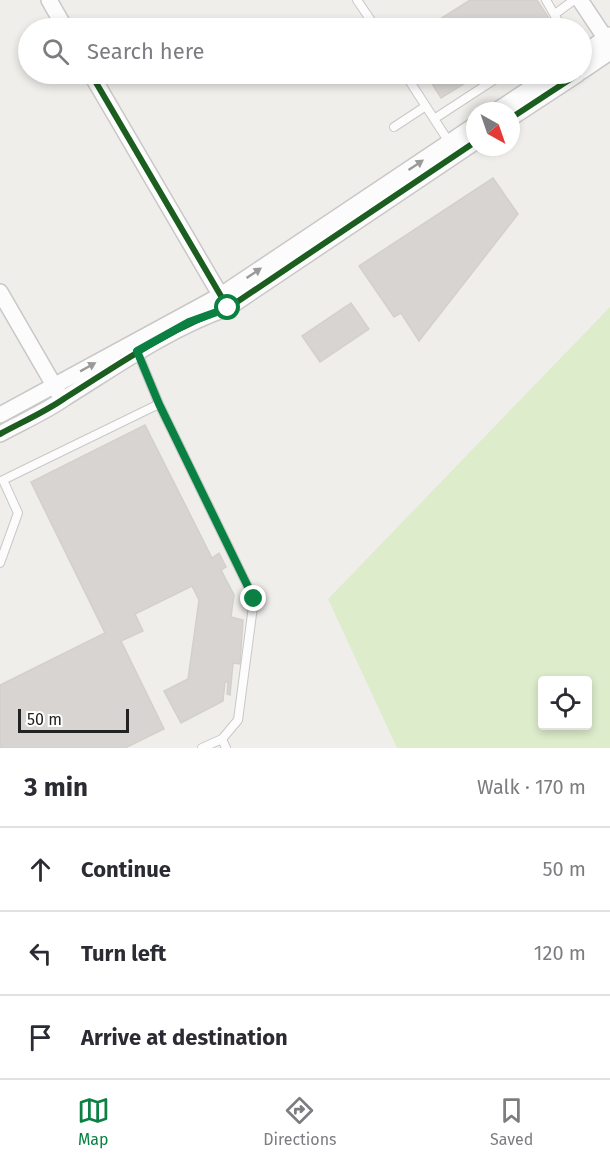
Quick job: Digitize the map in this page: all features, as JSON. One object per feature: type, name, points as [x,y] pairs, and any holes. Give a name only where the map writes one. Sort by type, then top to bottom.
[{"type":"street","points":[[49,0],[59,18]]},
{"type":"street","points":[[580,0],[609,42]]},
{"type":"street","points":[[592,50],[609,42]]},
{"type":"street","points":[[592,60],[609,42]]},
{"type":"street","points":[[97,84],[224,302]]},
{"type":"street","points":[[510,102],[537,84]]},
{"type":"street","points":[[520,112],[562,84]]},
{"type":"street","points":[[224,302],[466,131]]},
{"type":"street","points":[[0,415],[54,386],[189,322],[224,302],[466,148]]},
{"type":"street","points":[[0,292],[63,400]]},
{"type":"street","points":[[0,434],[63,400],[134,347]]},
{"type":"lane","points":[[357,0],[369,18]]},
{"type":"lane","points":[[546,0],[557,18]]},
{"type":"lane","points":[[555,14],[574,0]]},
{"type":"lane","points":[[412,84],[449,142]]},
{"type":"lane","points":[[434,119],[488,84]]},
{"type":"lane","points":[[394,128],[426,106]]},
{"type":"lane","points":[[134,347],[159,404],[254,599],[238,720],[222,738],[202,748]]},
{"type":"lane","points":[[0,563],[18,513],[3,480],[159,404]]},
{"type":"lane","points":[[222,738],[226,748]]},
{"type":"green space","points":[[610,307],[610,748],[397,748],[328,599]]},
{"type":"building","points":[[470,0],[537,0],[549,18],[442,18]]},
{"type":"building","points":[[432,84],[464,84],[441,98]]},
{"type":"building","points":[[493,178],[518,214],[419,341],[401,313],[394,317],[359,266]]},
{"type":"building","points":[[351,303],[369,329],[320,362],[302,336]]},
{"type":"building","points":[[145,425],[212,558],[219,553],[226,567],[221,570],[234,595],[231,617],[243,620],[240,664],[233,663],[230,695],[227,694],[228,682],[225,682],[223,701],[181,723],[164,691],[188,679],[199,600],[192,586],[135,614],[143,631],[121,641],[164,729],[125,748],[0,748],[0,685],[105,633],[31,482]]},
{"type":"cycle path","points":[[97,84],[228,308]]},
{"type":"cycle path","points":[[520,112],[563,84]]},
{"type":"cycle path","points":[[0,434],[50,408],[164,337],[228,308],[466,148]]},
{"type":"route","points":[[228,308],[189,322],[137,351],[159,404],[254,599]]}]
